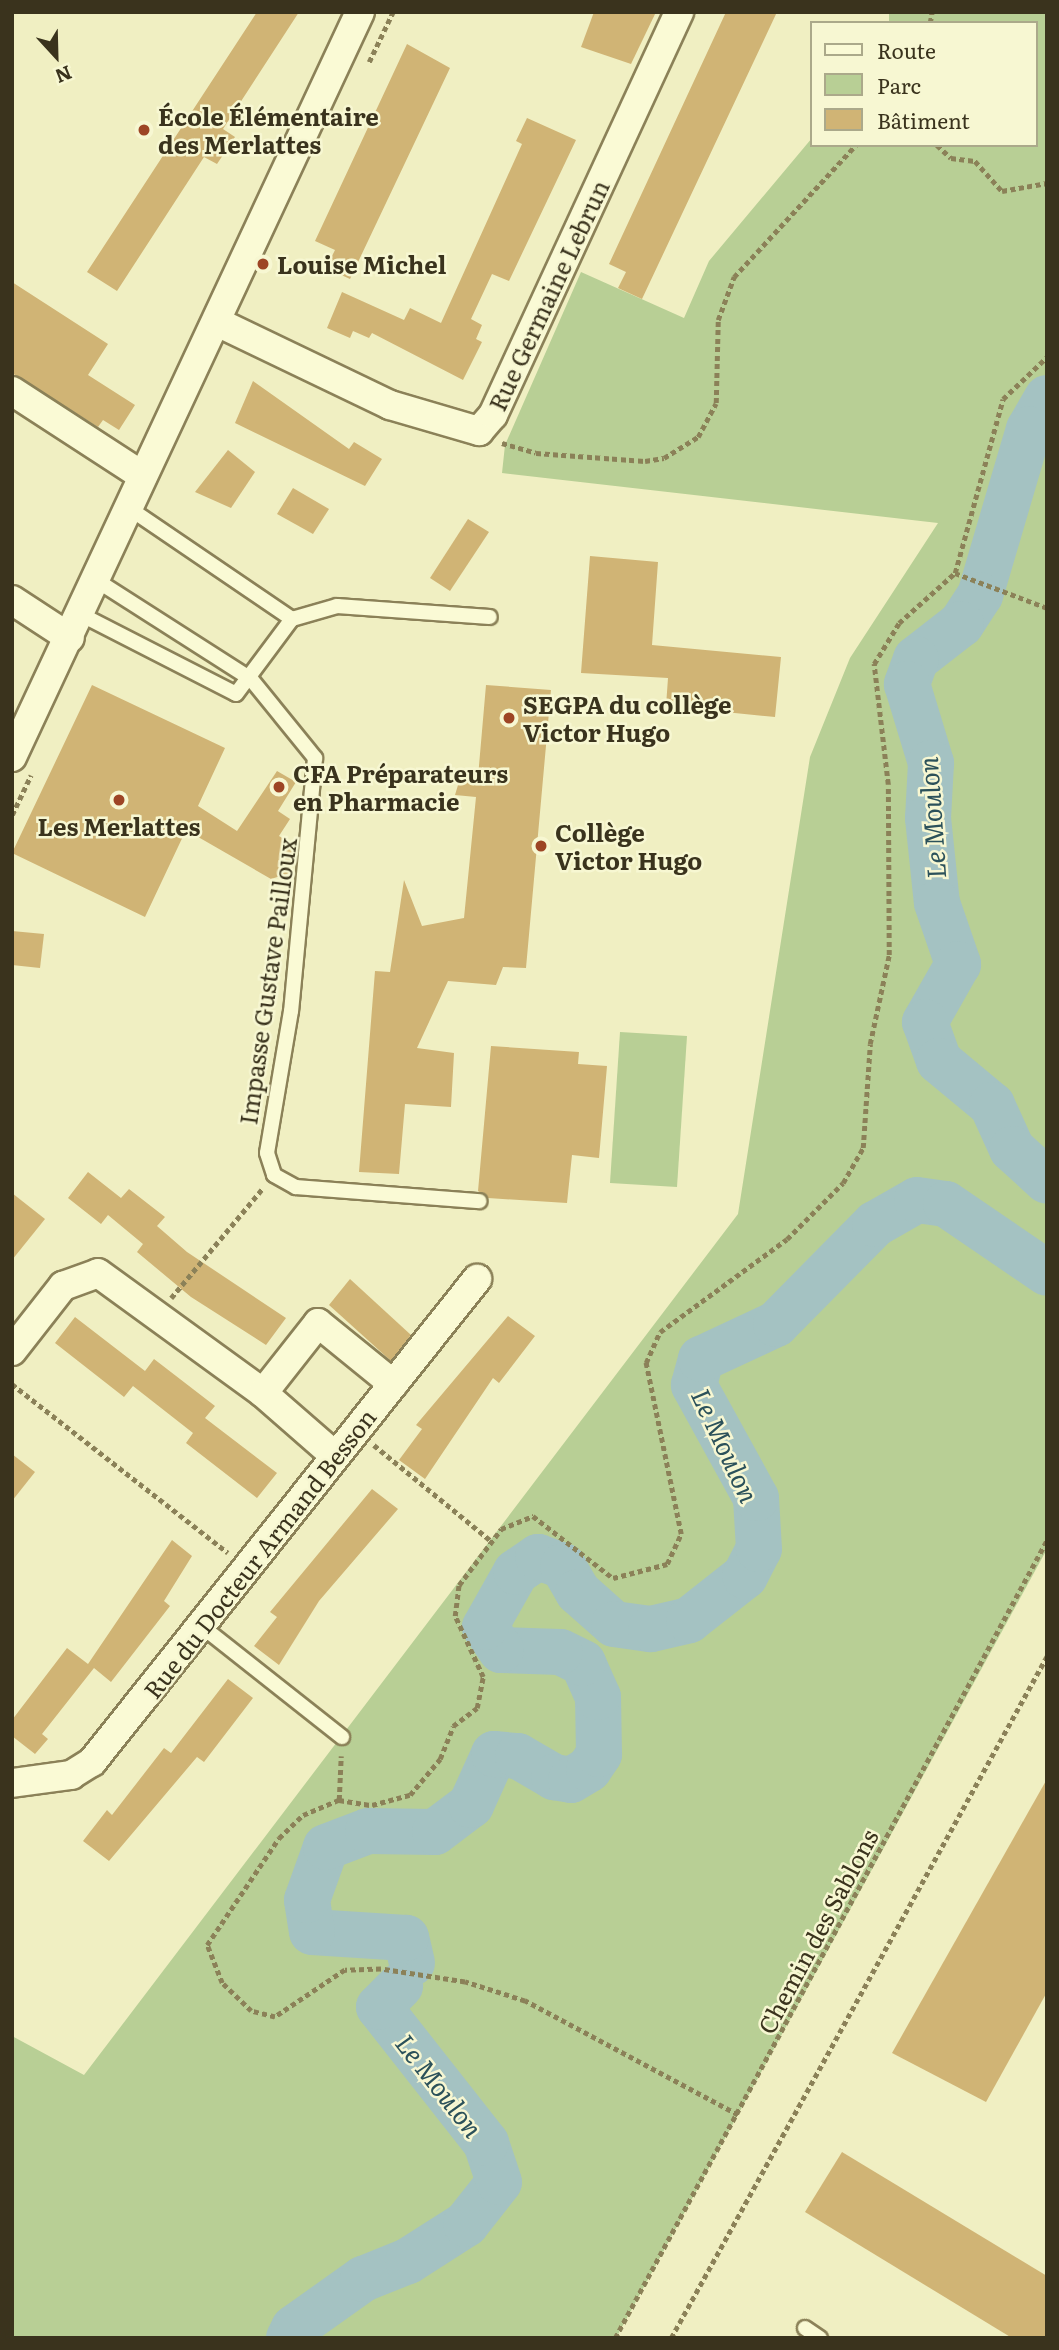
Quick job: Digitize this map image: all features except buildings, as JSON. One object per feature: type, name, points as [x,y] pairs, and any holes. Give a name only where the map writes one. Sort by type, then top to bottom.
[{"type":"street","points":[[12,757],[218,322],[360,12]]},
{"type":"street","name":"Rue Germaine Lebrun","points":[[218,322],[390,405],[479,431],[493,415],[679,12]]},
{"type":"street","points":[[12,391],[143,476]]},
{"type":"street","points":[[12,600],[75,626]]},
{"type":"street","points":[[12,1351],[74,1277],[107,1277],[263,1393],[333,1454]]},
{"type":"street","name":"Rue du Docteur Armand Besson","points":[[12,1783],[71,1775],[92,1762],[204,1628],[333,1454],[477,1279]]},
{"type":"street","points":[[263,1393],[318,1323],[393,1384]]},
{"type":"lane","points":[[130,509],[292,619]]},
{"type":"lane","name":"Impasse Gustave Pailloux","points":[[96,580],[251,679],[315,758],[291,1011],[267,1153],[274,1175]]},
{"type":"lane","points":[[75,626],[227,694],[242,692],[292,619],[337,606],[490,617]]},
{"type":"lane","points":[[274,1175],[296,1187],[479,1201]]},
{"type":"lane","points":[[204,1628],[342,1737]]},
{"type":"lane","points":[[805,2328],[820,2338]]},
{"type":"path","points":[[479,431],[536,453],[611,461],[654,459],[682,450],[698,437],[716,403],[718,320],[734,277],[854,147]]},
{"type":"path","points":[[939,147],[951,158],[975,161],[1002,191],[1047,183]]},
{"type":"path","points":[[738,2115],[525,2001],[464,1982],[381,1969],[345,1970],[275,2017],[251,2011],[222,1983],[207,1945],[279,1838],[303,1815],[339,1800],[372,1805],[410,1795],[440,1759],[453,1726],[477,1708],[483,1677],[455,1616],[459,1585],[490,1540],[533,1516],[613,1578],[667,1564],[681,1534],[646,1363],[660,1332],[787,1239],[843,1183],[863,1148],[870,1044],[889,942],[888,784],[874,664],[899,623],[955,573],[1003,399],[1047,357]]},
{"type":"path","points":[[955,573],[1047,608]]},
{"type":"path","points":[[157,1314],[274,1175]]},
{"type":"path","points":[[12,1384],[247,1568]]},
{"type":"path","points":[[354,1429],[490,1540]]},
{"type":"path","name":"Chemin des Sablons","points":[[615,2338],[1047,1540]]},
{"type":"path","points":[[671,2338],[1047,1656]]},
{"type":"path","points":[[339,1800],[342,1737]]},
{"type":"green space","points":[[889,12],[1047,12],[1047,1549],[616,2338],[12,2338],[12,2036],[84,2075],[738,1214],[810,757],[850,658],[938,523],[502,473],[505,445],[581,272],[684,318],[709,261],[810,140],[810,147],[1038,147],[1038,21],[889,21]]},
{"type":"green space","points":[[620,1032],[687,1036],[677,1187],[610,1183]]},
{"type":"waterway","name":"Le Moulon","points":[[1047,398],[1029,429],[980,595],[961,624],[916,659],[907,684],[931,763],[928,818],[937,903],[958,964],[925,1022],[939,1061],[992,1105],[1012,1149],[1047,1181]]},
{"type":"waterway","name":"Le Moulon","points":[[412,1963],[406,1938],[312,1932],[307,1900],[326,1847],[368,1831],[435,1832],[471,1805],[494,1754],[518,1756],[554,1777],[571,1780],[589,1769],[599,1754],[598,1697],[583,1663],[560,1652],[501,1650],[485,1627],[516,1572],[538,1557],[563,1566],[578,1592],[614,1624],[651,1629],[689,1620],[745,1576],[759,1549],[756,1498],[694,1385],[701,1359],[776,1324],[875,1224],[917,1200],[946,1204],[1047,1273]]},
{"type":"waterway","name":"Le Moulon","points":[[289,2338],[294,2328],[363,2279],[408,2261],[466,2224],[499,2182],[486,2143],[379,2007],[400,1986]]},
{"type":"place","name":"École Élémentaire des Merlattes","points":[[144,130]]},
{"type":"place","name":"Louise Michel","points":[[263,264]]},
{"type":"place","name":"SEGPA du collège Victor Hugo","points":[[509,718]]},
{"type":"place","name":"CFA Préparateurs en Pharmacie","points":[[279,787]]},
{"type":"place","name":"Les Merlattes","points":[[119,800]]},
{"type":"place","name":"Collège Victor Hugo","points":[[541,846]]}]
